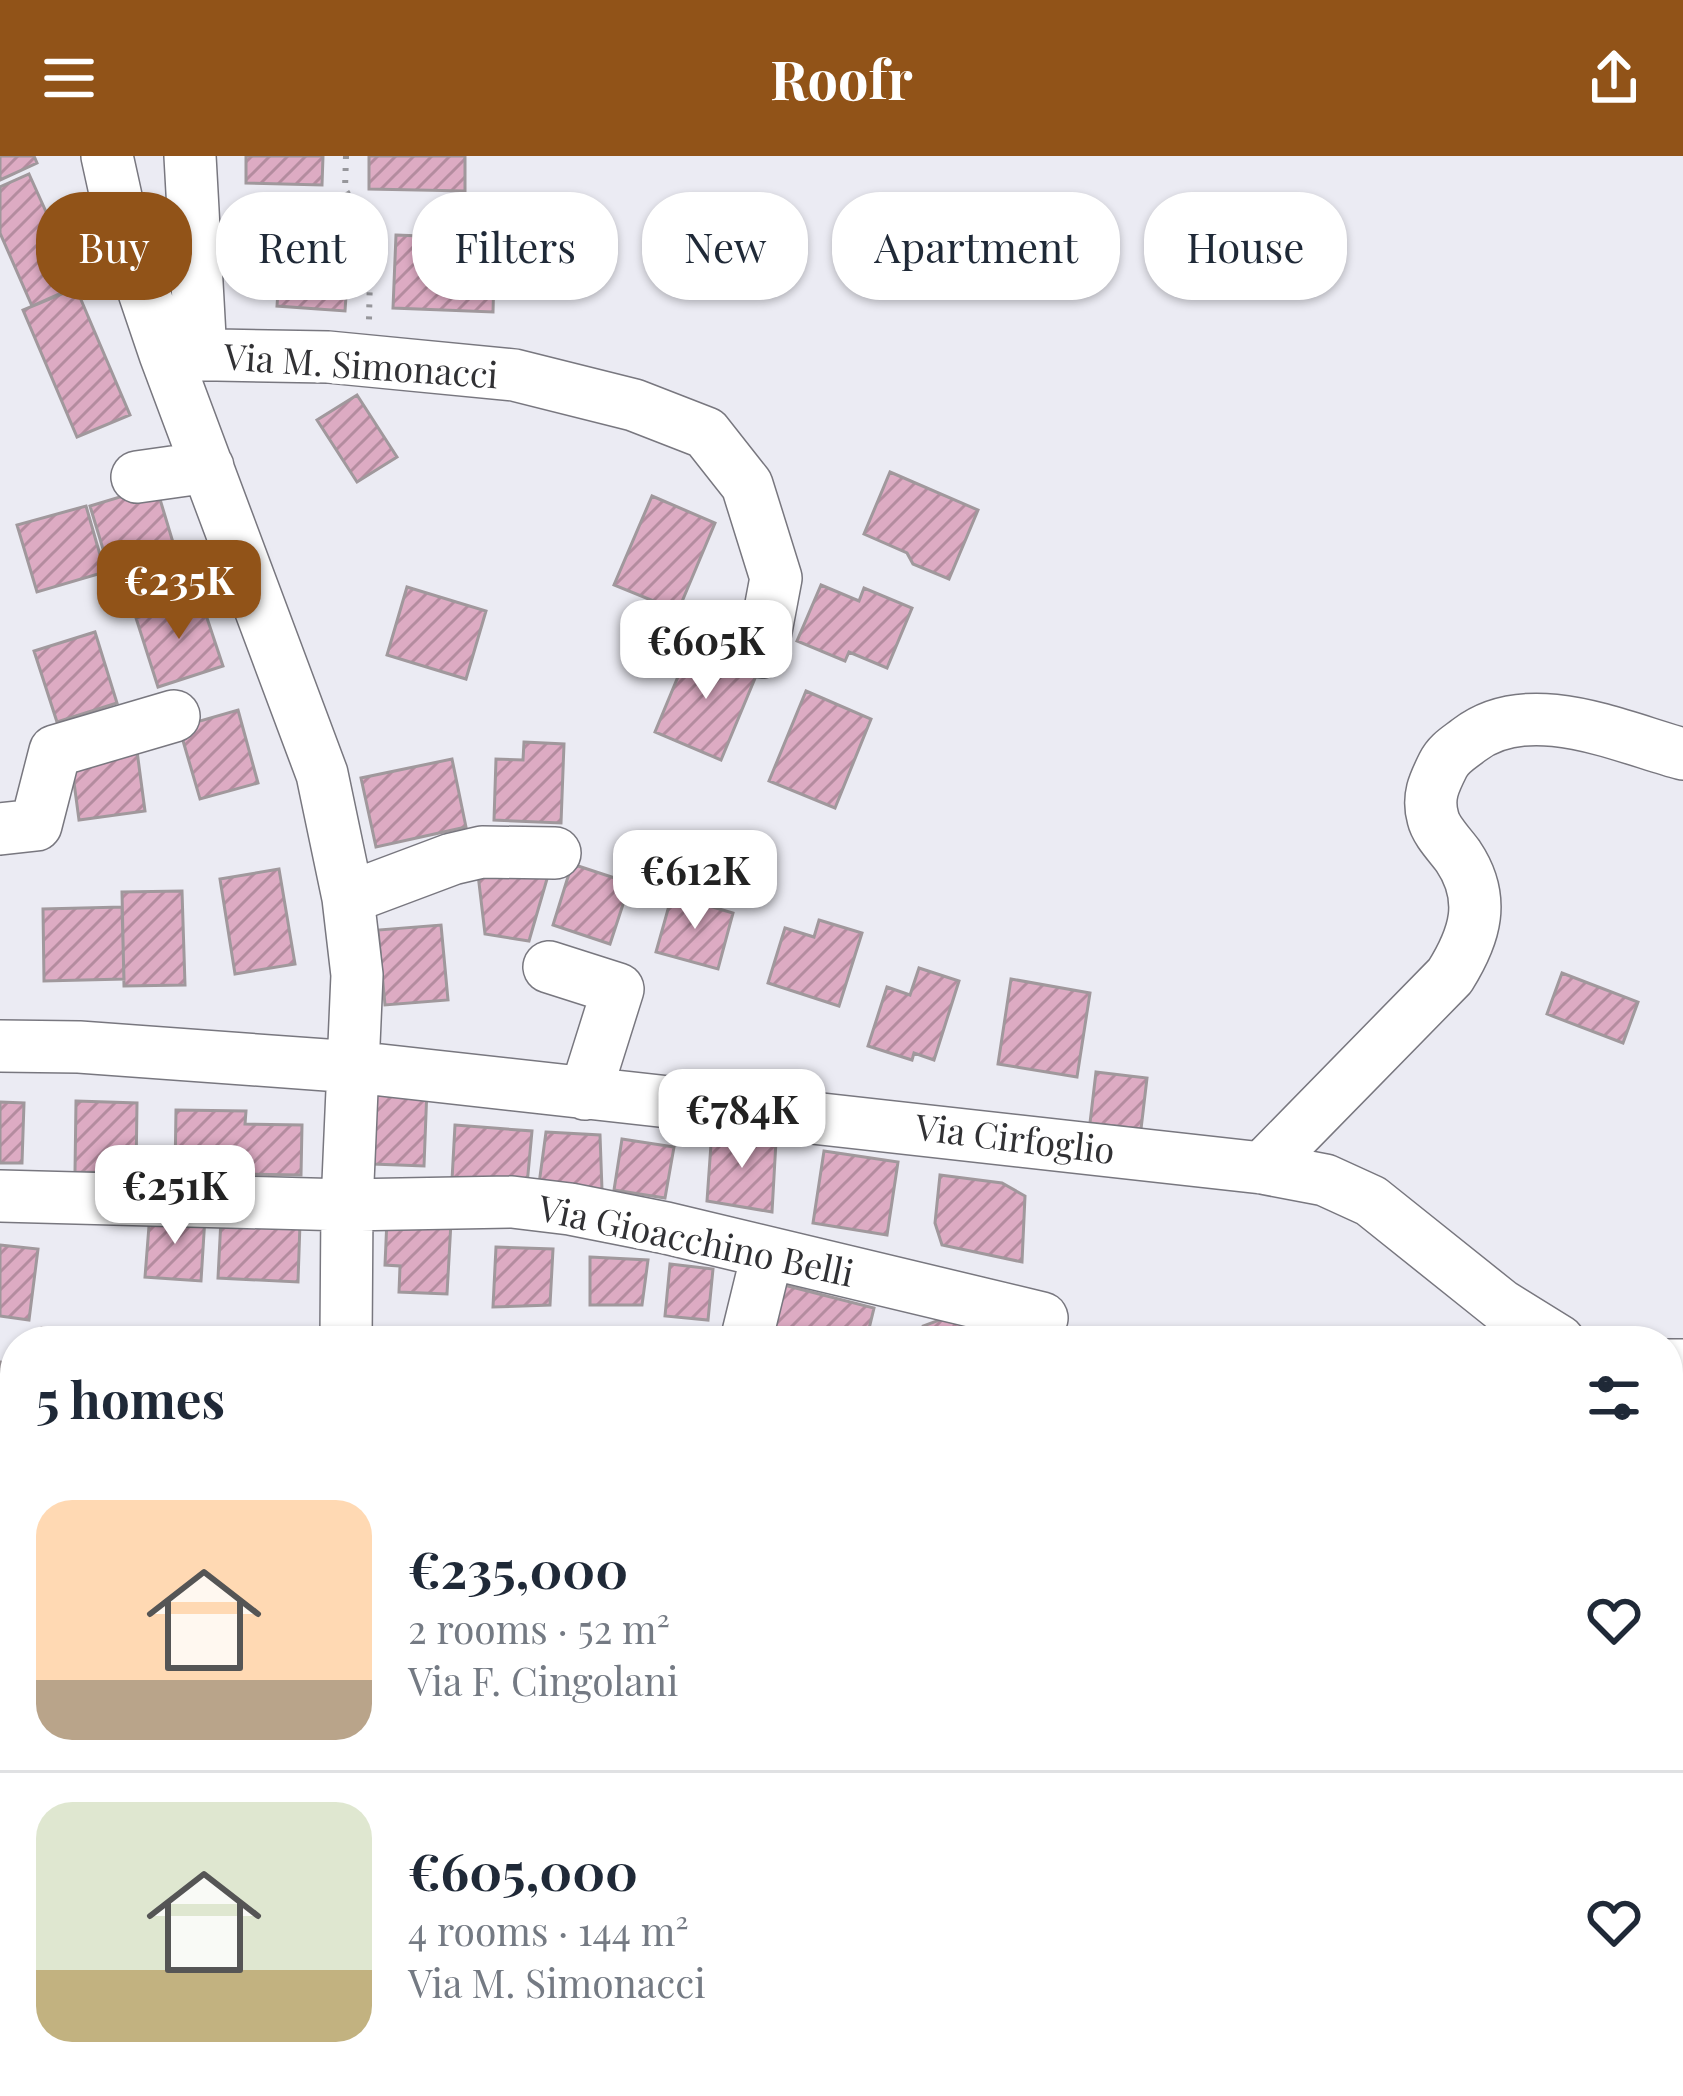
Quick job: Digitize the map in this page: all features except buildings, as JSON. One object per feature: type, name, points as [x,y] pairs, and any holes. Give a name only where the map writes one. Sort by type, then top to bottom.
[{"type":"street","points":[[107,156],[124,232],[183,355],[208,466],[322,773],[349,898],[356,975],[346,1326]]},
{"type":"street","name":"Via M. Simonacci","points":[[190,156],[183,355],[368,360],[514,376],[634,405],[706,433],[747,485],[776,578],[762,652]]},
{"type":"street","points":[[137,477],[208,466]]},
{"type":"street","points":[[0,829],[36,825],[55,751],[174,716]]},
{"type":"street","points":[[1255,1167],[1450,976],[1472,940],[1477,904],[1467,870],[1433,820],[1431,789],[1447,757],[1480,732],[1518,720],[1568,722],[1683,754]]},
{"type":"street","points":[[349,898],[482,852],[555,853]]},
{"type":"street","points":[[549,967],[618,989],[585,1094]]},
{"type":"street","name":"Via Cirfoglio","points":[[0,1046],[79,1047],[354,1067],[1255,1167],[1325,1180],[1371,1201],[1501,1305],[1535,1326]]},
{"type":"street","name":"Via Gioacchino Belli","points":[[0,1196],[550,1206],[666,1228],[1042,1318]]},
{"type":"street","points":[[750,1326],[767,1255]]},
{"type":"path","points":[[346,156],[345,189],[371,230],[368,360]]}]
